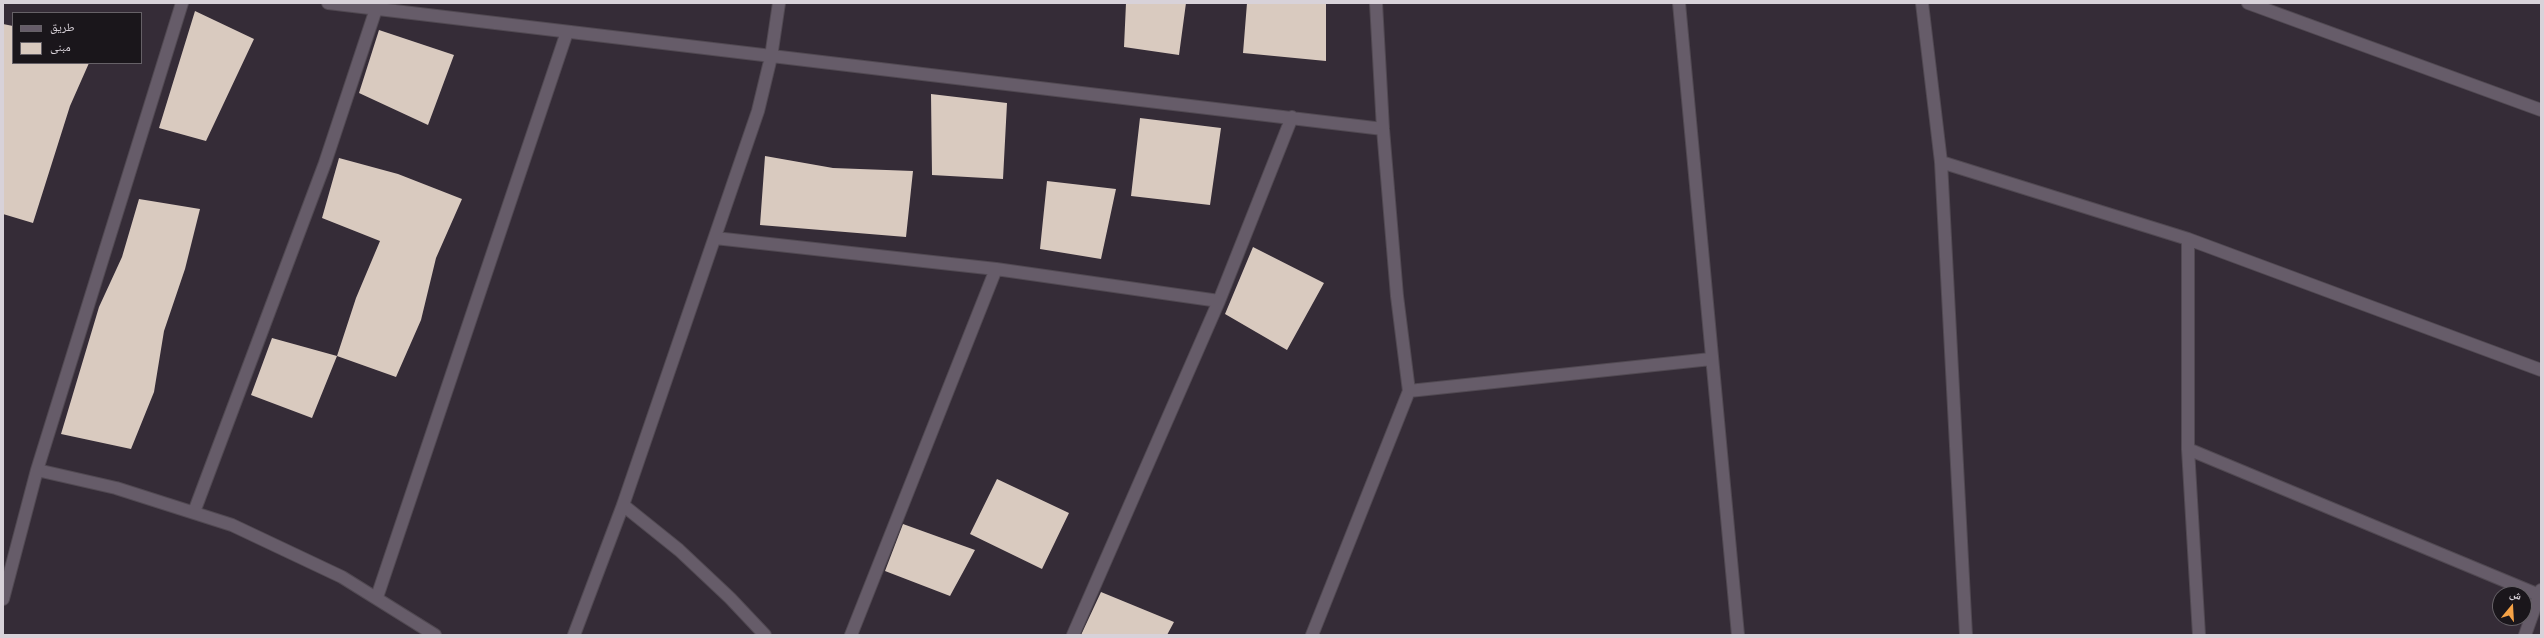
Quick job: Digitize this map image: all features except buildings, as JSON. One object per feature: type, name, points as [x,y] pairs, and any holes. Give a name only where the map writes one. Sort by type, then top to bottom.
[{"type":"street","points":[[3,599],[37,470],[182,3]]},
{"type":"street","points":[[328,3],[1383,129]]},
{"type":"street","points":[[574,635],[623,505],[758,111],[771,57],[780,3]]},
{"type":"street","points":[[1312,635],[1409,391],[1402,347],[1383,129],[1376,3]]},
{"type":"street","points":[[1678,3],[1738,635]]},
{"type":"street","points":[[1922,3],[1941,162],[1966,635]]},
{"type":"street","points":[[2248,3],[2541,110]]},
{"type":"street","points":[[194,512],[325,163],[376,9]]},
{"type":"street","points":[[377,597],[567,32]]},
{"type":"street","points":[[1073,635],[1219,301],[1292,117]]},
{"type":"street","points":[[1941,162],[2188,240],[2541,370]]},
{"type":"street","points":[[715,238],[996,269],[1219,301]]},
{"type":"street","points":[[2188,240],[2188,449],[2199,635]]},
{"type":"street","points":[[851,635],[996,269]]},
{"type":"street","points":[[1409,391],[1711,359]]},
{"type":"street","points":[[2188,449],[2540,593],[2525,635]]},
{"type":"street","points":[[37,470],[116,488],[232,525],[306,559],[377,597],[435,635]]},
{"type":"street","points":[[623,505],[679,550],[765,635]]}]
